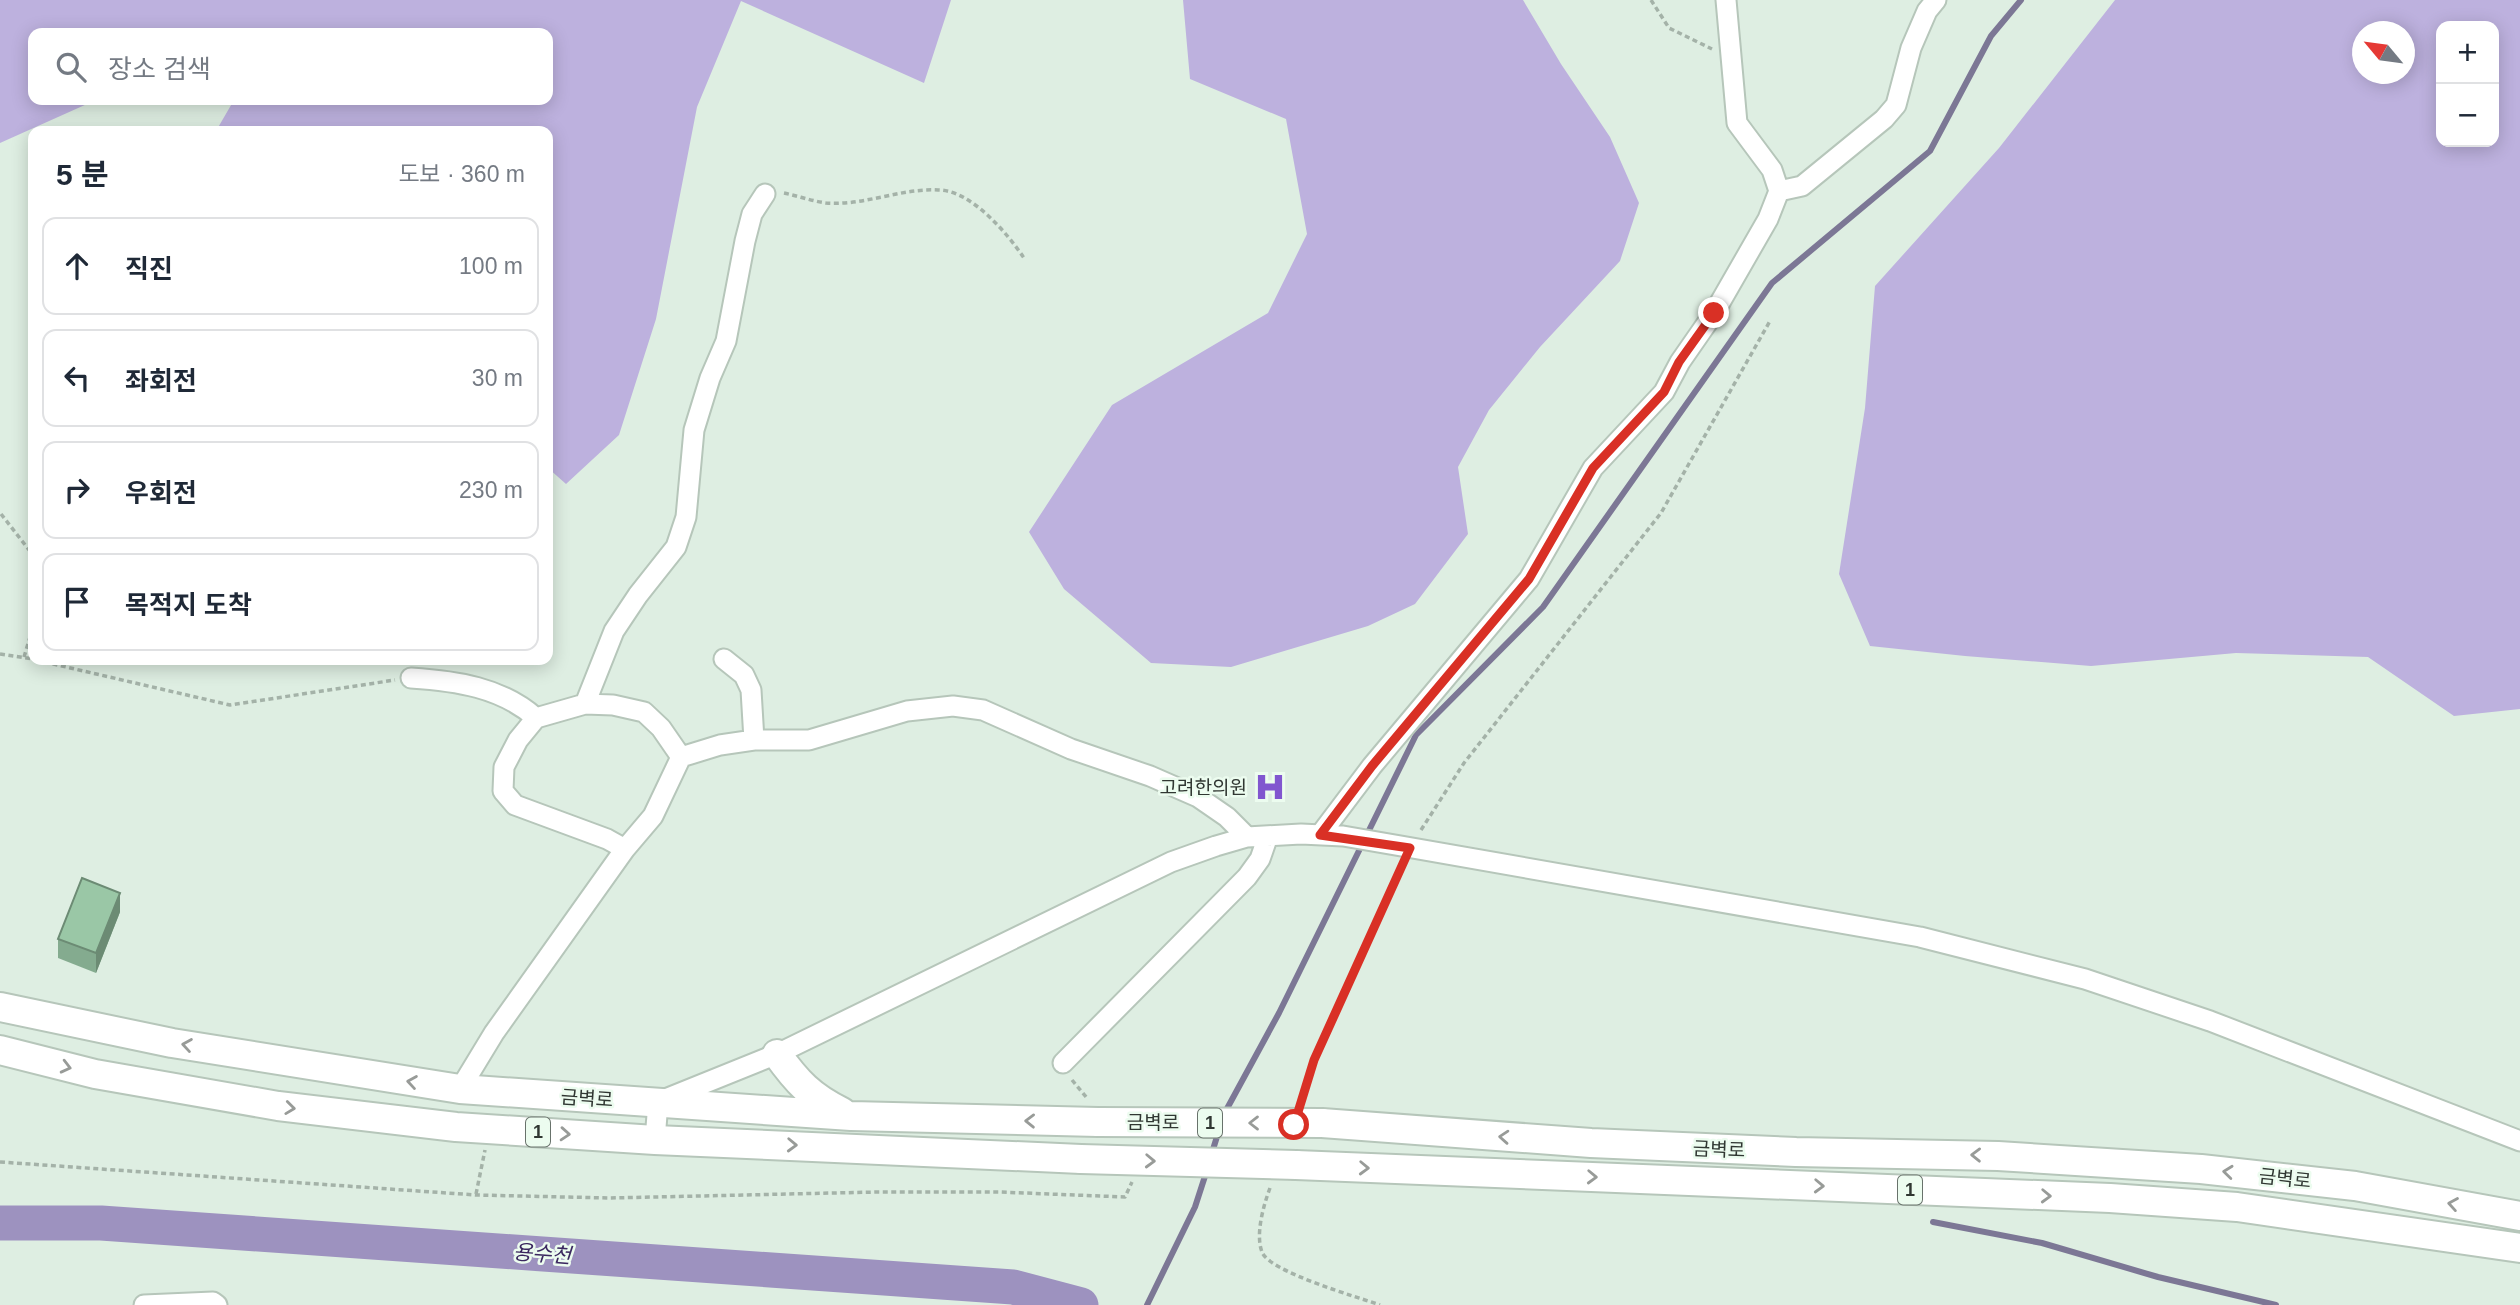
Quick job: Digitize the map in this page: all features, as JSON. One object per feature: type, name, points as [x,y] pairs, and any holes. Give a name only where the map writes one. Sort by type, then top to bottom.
[{"type":"highway","name":"금벽로","points":[[3,1010],[172,1043],[460,1089],[850,1116],[1312,1114],[1591,1143],[1796,1152],[1998,1156],[2201,1169],[2355,1186],[2520,1216]]},
{"type":"highway","name":"금벽로","points":[[0,1050],[94,1074],[278,1106],[456,1127],[655,1140],[1082,1159],[1296,1165],[2110,1198],[2237,1207],[2520,1248]]},
{"type":"highway","points":[[777,1055],[795,1079],[819,1101],[850,1116]]},
{"type":"street","points":[[1320,835],[1372,766],[1529,579],[1593,468],[1664,392],[1679,362],[1714,313],[1768,219],[1779,191],[1772,170],[1737,123],[1726,0]]},
{"type":"street","points":[[1779,191],[1802,186],[1884,120],[1896,105],[1911,48],[1927,11],[1936,0]]},
{"type":"street","points":[[585,704],[614,631],[676,547],[685,517],[694,430],[710,378],[726,341],[752,214],[765,194]]},
{"type":"street","points":[[724,659],[744,675],[751,690],[754,740]]},
{"type":"street","points":[[411,678],[451,680],[497,692],[536,718]]},
{"type":"street","points":[[625,849],[607,839],[514,805],[503,791],[504,767],[518,740],[536,718],[585,704],[613,705],[645,712],[661,728],[681,757]]},
{"type":"street","points":[[460,1089],[494,1033],[625,849],[653,816],[681,757],[720,745],[754,740],[809,740],[907,711],[953,706],[983,710],[1071,749],[1150,776],[1198,797],[1227,817],[1247,837]]},
{"type":"street","points":[[655,1140],[658,1102],[777,1055],[1171,862],[1247,837],[1320,835],[1343,836],[1920,937],[2085,979],[2210,1021],[2520,1141]]},
{"type":"street","points":[[1063,1063],[1247,877],[1260,859],[1268,836]]},
{"type":"street","points":[[145,1305],[213,1302],[217,1305]]},
{"type":"path","points":[[1651,0],[1670,28],[1730,56]]},
{"type":"path","points":[[765,194],[785,193],[827,203],[876,200],[940,189],[965,197],[1010,237],[1024,258]]},
{"type":"path","points":[[1312,1114],[1314,1060],[1406,847],[1464,763],[1661,513],[1770,321]]},
{"type":"path","points":[[1,514],[28,549]]},
{"type":"path","points":[[24,657],[28,644]]},
{"type":"path","points":[[0,654],[28,658]]},
{"type":"path","points":[[60,665],[230,705],[411,678]]},
{"type":"path","points":[[1063,1063],[1069,1077],[1098,1113]]},
{"type":"path","points":[[476,1195],[486,1145]]},
{"type":"path","points":[[0,1163],[476,1195],[610,1198],[878,1192],[999,1192],[1114,1197],[1125,1196],[1135,1174]]},
{"type":"path","points":[[1271,1187],[1262,1211],[1261,1250],[1265,1256],[1274,1264],[1304,1279],[1380,1305]]},
{"type":"shaded area","points":[[0,0],[951,0],[924,83],[741,1],[697,107],[656,319],[619,435],[566,484],[553,472],[553,126],[219,126],[231,105],[553,105],[553,28],[28,28],[28,105],[85,105],[38,126],[28,126],[28,130],[0,143]]},
{"type":"shaded area","points":[[1183,0],[1523,0],[1561,64],[1610,137],[1639,203],[1620,261],[1540,347],[1489,410],[1458,467],[1468,534],[1415,604],[1368,626],[1231,667],[1151,663],[1064,589],[1029,532],[1112,405],[1268,313],[1307,234],[1286,119],[1190,79]]},
{"type":"shaded area","points":[[2115,0],[2520,0],[2520,709],[2454,716],[2368,657],[2236,653],[2091,666],[1870,646],[1839,574],[1865,408],[1875,286],[1999,148]]},
{"type":"building","points":[[82,878],[120,893],[96,953],[58,939]]},
{"type":"waterway","points":[[1223,1116],[1279,1013],[1416,735],[1543,607],[1772,283],[1930,151],[1991,36],[2021,0]]},
{"type":"waterway","points":[[1211,1156],[1219,1130]]},
{"type":"waterway","points":[[1147,1305],[1195,1207],[1207,1170]]},
{"type":"waterway","points":[[1933,1222],[2042,1243],[2158,1277],[2276,1305]]},
{"type":"waterway","name":"용수천","points":[[0,1223],[101,1223],[1013,1287],[1081,1305]]},
{"type":"place","name":"고려한의원","points":[[1270,787]]},
{"type":"route","points":[[1294,1125],[1314,1060],[1410,848],[1343,836],[1320,835],[1372,766],[1529,579],[1593,468],[1664,392],[1679,362],[1714,313]]}]
